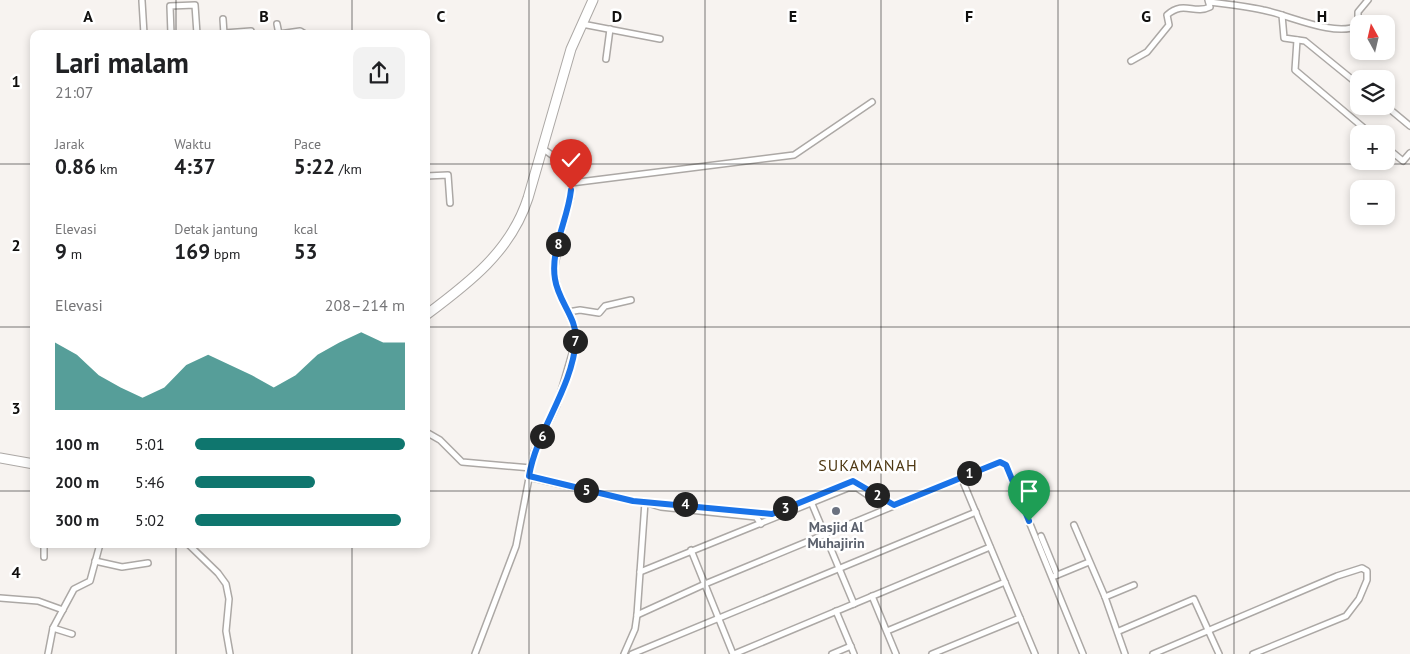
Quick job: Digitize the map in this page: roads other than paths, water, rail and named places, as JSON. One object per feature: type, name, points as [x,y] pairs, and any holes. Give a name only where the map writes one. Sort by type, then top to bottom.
[{"type":"main road","points":[[430,312],[467,284],[505,245],[525,210],[572,49],[593,0]]},
{"type":"main road","points":[[0,458],[30,463]]},
{"type":"street","points":[[1131,61],[1153,47],[1169,25],[1167,15],[1175,8],[1185,7],[1204,10],[1210,7],[1208,1],[1251,7],[1334,28],[1358,26],[1358,12],[1368,0]]},
{"type":"street","points":[[142,1],[144,30]]},
{"type":"street","points":[[171,30],[170,6],[195,5],[196,30]]},
{"type":"street","points":[[1282,16],[1284,38],[1305,41],[1350,78]]},
{"type":"street","points":[[223,19],[224,30]]},
{"type":"street","points":[[278,24],[279,30]]},
{"type":"street","points":[[582,24],[660,39]]},
{"type":"street","points":[[250,25],[251,30]]},
{"type":"street","points":[[606,59],[610,29]]},
{"type":"street","points":[[1297,40],[1295,70],[1360,125]]},
{"type":"street","points":[[571,183],[794,155],[872,102]]},
{"type":"street","points":[[1395,114],[1410,126]]},
{"type":"street","points":[[475,654],[516,546],[534,452],[557,405],[574,348],[575,331],[558,290],[554,271],[571,196],[571,183],[563,163],[542,148]]},
{"type":"street","points":[[1395,154],[1403,161],[1410,153]]},
{"type":"street","points":[[430,176],[448,175],[450,203]]},
{"type":"street","points":[[568,312],[580,310],[598,313],[606,306],[631,300]]},
{"type":"street","points":[[430,434],[440,440],[462,462],[531,468]]},
{"type":"street","points":[[637,615],[705,584],[996,462],[1003,462],[1006,465],[1054,576]]},
{"type":"street","points":[[529,476],[621,499],[772,514],[853,481],[894,505]]},
{"type":"street","points":[[961,477],[1033,653]]},
{"type":"street","points":[[640,572],[691,550],[762,524],[853,487],[887,508]]},
{"type":"street","points":[[645,502],[661,507],[756,517],[762,524]]},
{"type":"street","points":[[624,654],[635,629],[637,615],[645,502]]},
{"type":"street","points":[[812,504],[854,604]]},
{"type":"street","points":[[632,654],[976,512]]},
{"type":"street","points":[[1074,525],[1119,631],[1125,654]]},
{"type":"street","points":[[1041,536],[1083,654]]},
{"type":"street","points":[[691,550],[734,654],[990,547]]},
{"type":"street","points":[[44,548],[44,557]]},
{"type":"street","points":[[48,654],[53,628],[74,589],[90,581],[99,548]]},
{"type":"street","points":[[192,548],[218,573],[226,584],[229,599],[226,626],[230,654]]},
{"type":"street","points":[[96,561],[122,567],[148,563]]},
{"type":"street","points":[[1054,576],[1090,562]]},
{"type":"street","points":[[1152,654],[1355,570],[1363,568],[1368,571],[1367,580],[1359,599],[1346,616],[1253,654]]},
{"type":"street","points":[[887,631],[1005,582]]},
{"type":"street","points":[[1105,597],[1134,585]]},
{"type":"street","points":[[872,596],[896,654]]},
{"type":"street","points":[[0,598],[38,601],[63,610]]},
{"type":"street","points":[[1119,631],[1194,599],[1210,630],[1219,654]]},
{"type":"street","points":[[836,611],[854,654]]},
{"type":"street","points":[[932,654],[1020,618]]},
{"type":"street","points":[[53,628],[72,634]]},
{"type":"street","points":[[832,654],[851,646]]},
{"type":"place","name":"Masjid Al Muhajirin","points":[[836,511]]},
{"type":"district","name":"SUKAMANAH","points":[[868,465]]}]
